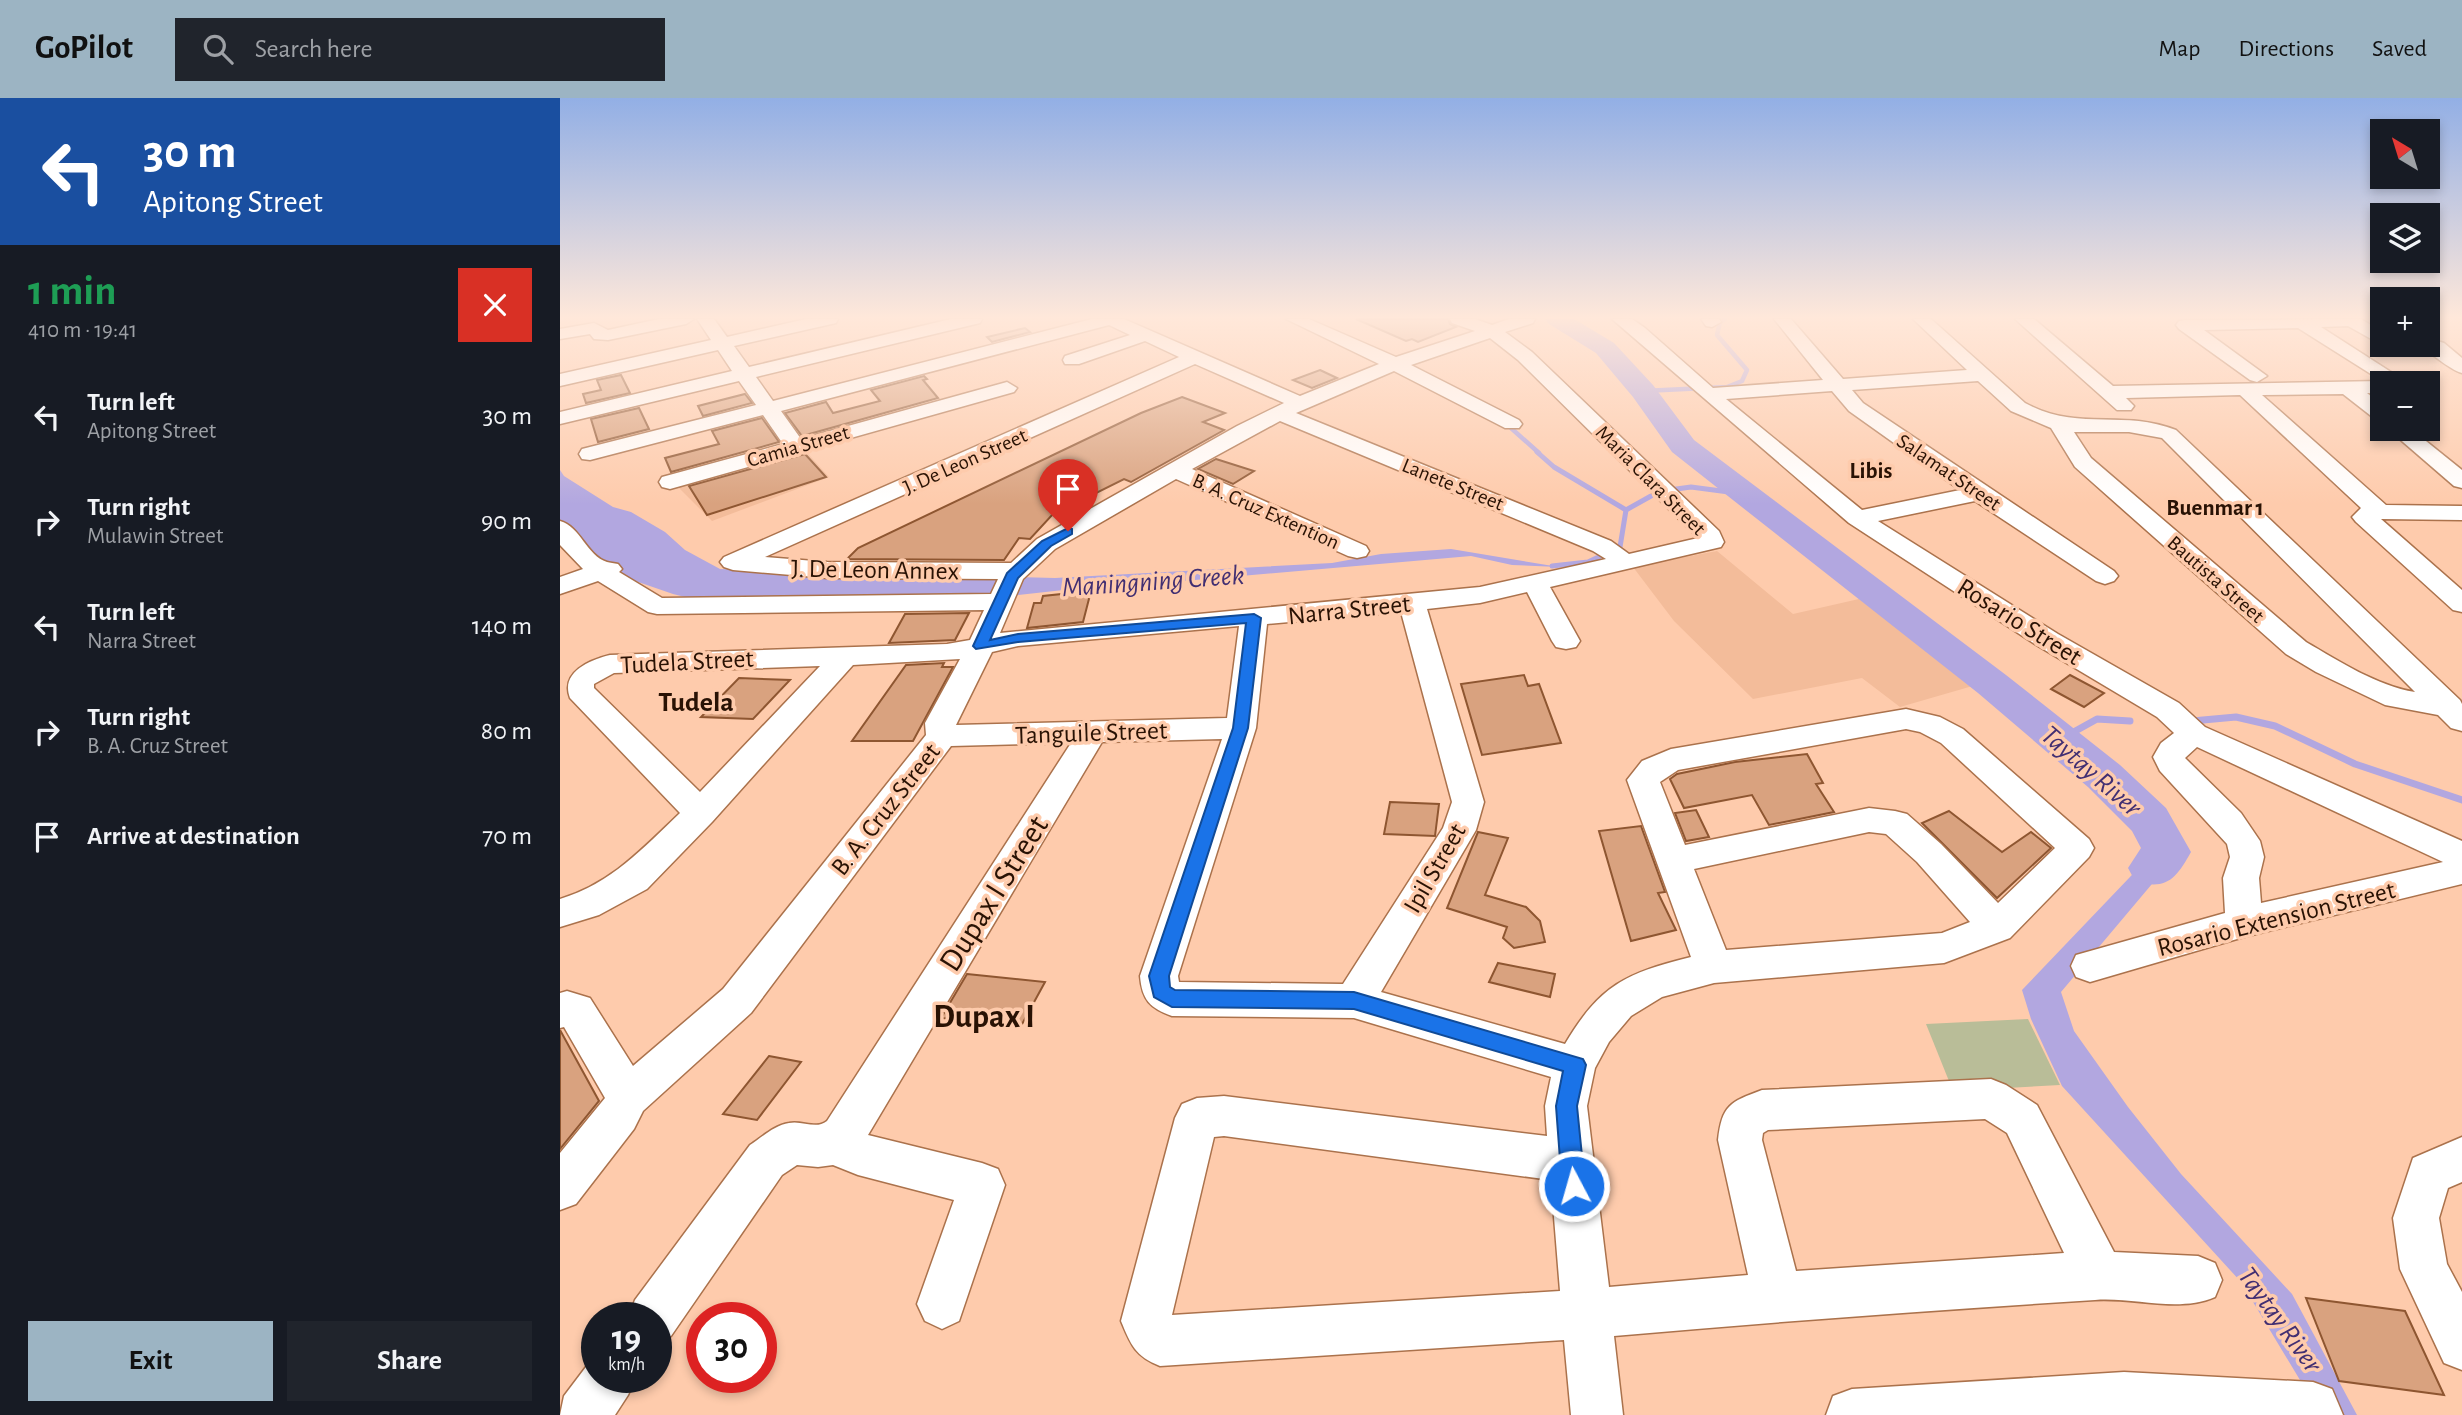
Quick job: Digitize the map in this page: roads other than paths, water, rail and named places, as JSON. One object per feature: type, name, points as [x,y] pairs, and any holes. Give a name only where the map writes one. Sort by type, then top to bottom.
[{"type":"street","points":[[560,418],[717,380]]},
{"type":"street","points":[[749,380],[796,447]]},
{"type":"street","points":[[590,454],[876,380]]},
{"type":"street","name":"Camia Street","points":[[670,482],[796,447],[1013,394],[998,380]]},
{"type":"street","name":"J. De Leon Street","points":[[733,562],[1142,380]]},
{"type":"street","name":"Lanete Street","points":[[1240,380],[1290,408],[1613,554]]},
{"type":"street","name":"B. A. Cruz Street","points":[[560,1188],[619,1115],[628,1097],[737,1001],[942,736],[940,723],[981,646],[1008,587],[1046,544],[1244,430],[1356,380]]},
{"type":"street","points":[[1427,380],[1512,424]]},
{"type":"street","name":"Maria Clara Street","points":[[1550,380],[1710,536],[1712,542]]},
{"type":"street","name":"Rosario Street","points":[[1693,380],[1857,519],[2048,640],[2168,710],[2194,734],[2462,856]]},
{"type":"street","name":"Salamat Street","points":[[1832,380],[1877,423],[2105,576]]},
{"type":"street","points":[[1701,388],[1900,380]]},
{"type":"street","points":[[1988,380],[2018,407],[2059,424],[2148,428],[2169,434],[2455,714]]},
{"type":"street","points":[[2095,380],[2148,428]]},
{"type":"street","points":[[2247,380],[2374,512]]},
{"type":"street","points":[[2109,392],[2250,383],[2370,387]]},
{"type":"street","points":[[2348,388],[2370,405]]},
{"type":"street","name":"Bautista Street","points":[[2059,424],[2083,462],[2296,648],[2326,666],[2395,698],[2455,714]]},
{"type":"street","points":[[2413,441],[2462,481]]},
{"type":"street","name":"B. A. Cruz Extention","points":[[1174,470],[1357,551]]},
{"type":"street","points":[[1857,519],[1979,493]]},
{"type":"street","points":[[2462,529],[2451,513],[2374,512],[2364,517],[2462,604]]},
{"type":"street","points":[[560,528],[576,549],[623,588],[665,607],[1008,587]]},
{"type":"street","name":"Narra Street","points":[[981,646],[1018,638],[1412,603],[1480,594],[1535,583],[1613,554],[1654,557],[1712,542]]},
{"type":"street","name":"J. De Leon Annex","points":[[733,562],[1008,587]]},
{"type":"street","points":[[560,586],[605,571]]},
{"type":"street","points":[[1535,583],[1566,641]]},
{"type":"street","name":"Ipil Street","points":[[1354,1000],[1459,830],[1468,802],[1412,603]]},
{"type":"street","points":[[1254,618],[1241,728],[1159,976],[1161,992],[1172,999],[1354,1000],[1575,1065]]},
{"type":"street","name":"Tudela Street","points":[[700,813],[580,691],[579,681],[591,672],[610,664],[947,653],[981,646]]},
{"type":"street","points":[[560,913],[586,905],[634,879],[700,813],[846,655]]},
{"type":"street","points":[[1597,1415],[1566,1106],[1575,1065],[1595,1030],[1617,1004],[1652,984],[1714,967],[1944,948],[1997,927],[2077,848],[1952,736],[1929,724],[1906,719],[1671,760],[1653,769],[1643,780],[1714,967]]},
{"type":"street","name":"Tanguile Street","points":[[942,736],[1241,728]]},
{"type":"street","name":"Dupax I Street","points":[[836,1144],[1093,732]]},
{"type":"street","points":[[2194,734],[2172,750],[2168,757],[2229,822],[2243,841],[2247,857],[2241,878],[2244,922]]},
{"type":"street","points":[[1672,860],[1870,820],[1895,823],[1929,853],[1997,927]]},
{"type":"street","name":"Rosario Extension Street","points":[[2090,966],[2244,922],[2462,872]]},
{"type":"street","points":[[560,1011],[567,1008],[576,1010],[628,1097]]},
{"type":"street","points":[[1778,1297],[1740,1140],[1742,1122],[1762,1110],[1991,1099],[2022,1119],[2100,1275]]},
{"type":"street","points":[[1571,1161],[1224,1116],[1197,1118],[1146,1321],[1160,1341],[1586,1314],[1778,1297],[2100,1275],[2198,1280]]},
{"type":"street","points":[[664,1302],[766,1160],[791,1143],[824,1147],[836,1144],[858,1154],[982,1185],[942,1304]]},
{"type":"street","points":[[2462,1159],[2429,1174],[2416,1218],[2424,1269],[2462,1345]]},
{"type":"street","points":[[583,1415],[599,1393]]},
{"type":"street","points":[[1852,1415],[2124,1398],[2313,1408],[2316,1415]]},
{"type":"water","points":[[560,470],[564,476],[613,507],[631,512],[665,532],[685,550],[720,569],[1055,578],[1332,563],[1381,554],[1451,549],[1559,567],[1512,565],[1471,556],[1172,582],[1127,583],[982,599],[705,602],[615,574],[560,523]]},
{"type":"water","points":[[2150,820],[2164,835],[2173,859],[2061,992],[2074,1031],[2128,1107],[2181,1174],[2292,1294],[2357,1415],[2321,1415],[2241,1282],[2062,1086],[2031,1019],[2022,990],[2151,855],[2157,840]]},
{"type":"waterway","name":"Taytay River","points":[[1634,380],[1683,446],[1992,684],[2104,776],[2150,820],[2167,852],[2152,868]]},
{"type":"waterway","points":[[1643,391],[1727,387],[1742,380]]},
{"type":"waterway","points":[[1511,428],[1539,453]]},
{"type":"waterway","points":[[1537,452],[1554,467],[1626,510]]},
{"type":"waterway","name":"Maningning Creek","points":[[1669,490],[1691,487],[1744,494]]},
{"type":"waterway","name":"Maningning Creek","points":[[1626,510],[1651,496]]},
{"type":"waterway","name":"Maningning Creek","points":[[1552,566],[1588,562],[1620,547],[1626,510]]},
{"type":"waterway","points":[[2192,721],[2236,717],[2275,726],[2355,764],[2462,800]]},
{"type":"waterway","points":[[2061,739],[2097,719],[2130,721]]},
{"type":"district","name":"Libis","points":[[1871,470]]},
{"type":"district","name":"Buenmar 1","points":[[2215,507]]},
{"type":"district","name":"Tudela","points":[[696,701]]},
{"type":"district","name":"Dupax I","points":[[984,1015]]}]
